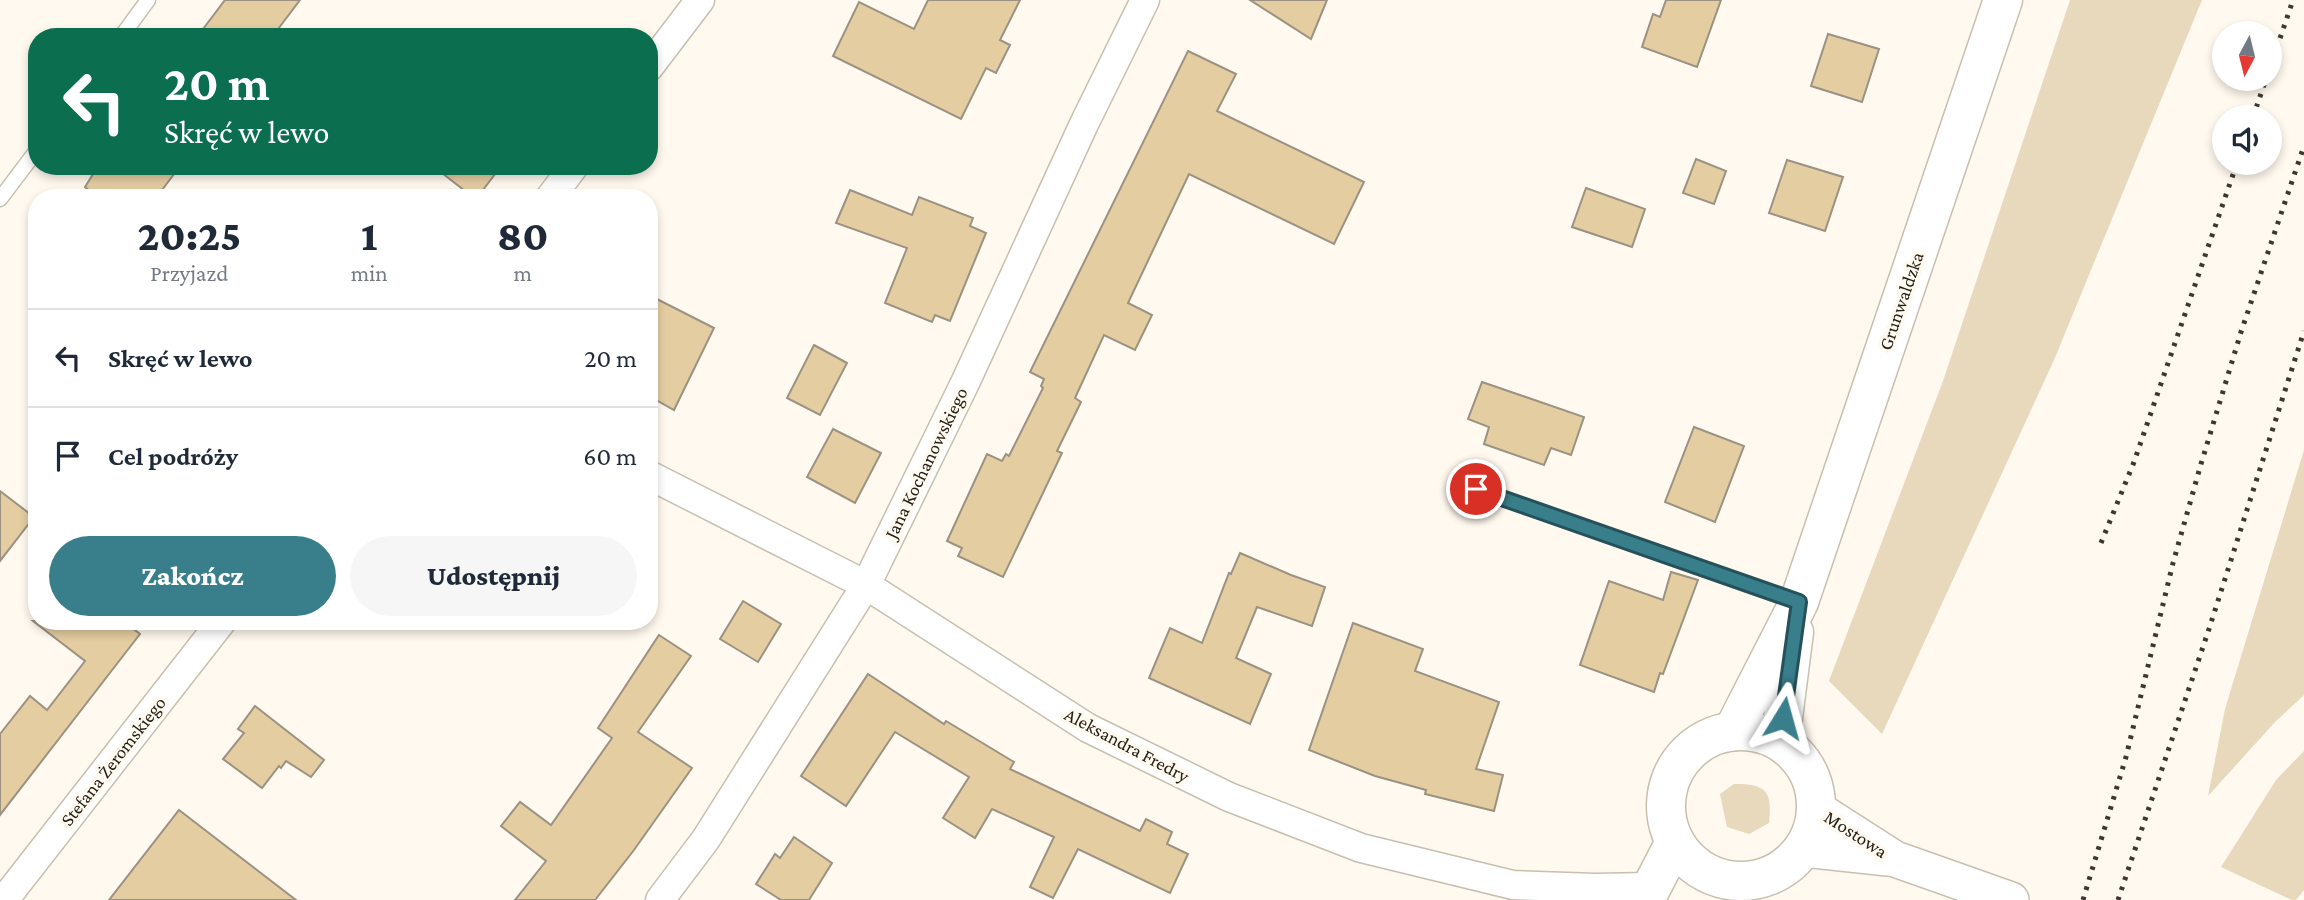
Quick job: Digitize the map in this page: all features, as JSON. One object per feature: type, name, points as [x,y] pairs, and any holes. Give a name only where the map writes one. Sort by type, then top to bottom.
[{"type":"main road","name":"Grunwaldzka","points":[[1733,731],[1799,602],[2003,0]]},
{"type":"main road","name":"Grunwaldzka","points":[[1780,741],[1799,602]]},
{"type":"main road","points":[[1733,731],[1757,732],[1780,741],[1800,758],[1813,782],[1817,808],[1813,830],[1804,849],[1788,866],[1768,877],[1705,889],[1695,866],[1675,842],[1666,814],[1668,785],[1682,758],[1705,739],[1733,731]]},
{"type":"main road","points":[[1648,893],[1675,842]]},
{"type":"street","points":[[658,55],[700,0]]},
{"type":"street","name":"Jana Kochanowskiego","points":[[660,900],[706,839],[866,585],[965,383],[1084,124],[1145,0]]},
{"type":"street","name":"Aleksandra Fredry","points":[[658,480],[866,585],[1088,728],[1229,797],[1362,848],[1513,885],[1648,893]]},
{"type":"street","name":"Stefana Żeromskiego","points":[[4,900],[215,630]]},
{"type":"street","name":"Mostowa","points":[[1817,808],[1895,859],[2011,900]]},
{"type":"street","name":"Mostowa","points":[[1804,849],[1895,859]]},
{"type":"lane","points":[[128,28],[148,0]]},
{"type":"lane","points":[[0,199],[28,162]]},
{"type":"lane","points":[[1476,489],[1799,602]]},
{"type":"shaded area","points":[[2070,0],[2202,0],[2054,360],[1882,734],[1829,681],[1943,381]]},
{"type":"shaded area","points":[[2304,450],[2304,695],[2275,722],[2208,796],[2225,709]]},
{"type":"shaded area","points":[[2304,751],[2304,890],[2296,900],[2292,900],[2221,867],[2276,780]]},
{"type":"shaded area","points":[[1734,784],[1754,786],[1765,792],[1769,803],[1769,823],[1749,834],[1727,827],[1720,794]]},
{"type":"building","points":[[225,0],[300,0],[279,28],[204,28]]},
{"type":"building","points":[[928,0],[1020,0],[1000,40],[1010,45],[996,73],[986,68],[961,119],[833,56],[859,2],[914,29]]},
{"type":"building","points":[[1250,0],[1327,0],[1311,39]]},
{"type":"building","points":[[1666,0],[1721,0],[1697,67],[1642,47],[1653,14],[1660,17]]},
{"type":"building","points":[[1828,34],[1879,49],[1862,102],[1811,86]]},
{"type":"building","points":[[1188,51],[1236,74],[1217,111],[1364,182],[1334,244],[1189,174],[1128,303],[1152,315],[1135,350],[1104,335],[1075,398],[1081,402],[1057,451],[1062,453],[1003,577],[958,556],[962,548],[947,541],[987,454],[1002,461],[1006,454],[1009,456],[1043,388],[1041,386],[1044,379],[1030,372]]},
{"type":"building","points":[[1696,159],[1726,171],[1714,204],[1683,193]]},
{"type":"building","points":[[1787,160],[1843,177],[1825,231],[1769,213]]},
{"type":"building","points":[[92,175],[173,175],[163,189],[85,187]]},
{"type":"building","points":[[445,175],[494,175],[484,189],[462,189]]},
{"type":"building","points":[[1586,188],[1645,209],[1632,247],[1572,227]]},
{"type":"building","points":[[850,190],[912,215],[919,197],[973,218],[970,226],[986,233],[950,321],[935,315],[932,322],[885,303],[907,248],[836,223]]},
{"type":"building","points":[[658,300],[714,328],[674,410],[658,401]]},
{"type":"building","points":[[814,345],[847,363],[820,415],[787,398]]},
{"type":"building","points":[[1482,382],[1584,417],[1571,455],[1551,448],[1544,465],[1484,444],[1489,427],[1468,419]]},
{"type":"building","points":[[1694,427],[1744,446],[1715,522],[1665,502]]},
{"type":"building","points":[[833,429],[881,453],[855,503],[807,477]]},
{"type":"building","points":[[0,491],[28,512],[28,525],[0,561]]},
{"type":"building","points":[[1240,553],[1325,587],[1312,626],[1257,607],[1236,658],[1271,674],[1250,724],[1149,678],[1170,628],[1202,643],[1229,573],[1231,574]]},
{"type":"building","points":[[1671,572],[1698,580],[1654,692],[1580,665],[1609,581],[1663,600]]},
{"type":"building","points":[[743,601],[781,624],[758,662],[720,639]]},
{"type":"building","points":[[1353,623],[1423,649],[1415,671],[1499,702],[1476,769],[1503,775],[1494,811],[1425,794],[1426,790],[1375,776],[1309,750]]},
{"type":"building","points":[[45,630],[135,630],[140,634],[0,815],[0,734],[30,696],[47,710],[85,661]]},
{"type":"building","points":[[659,635],[691,656],[638,732],[692,768],[595,900],[515,900],[546,861],[501,826],[520,802],[551,825],[612,738],[598,728]]},
{"type":"building","points":[[868,674],[944,724],[946,721],[1014,762],[1010,769],[1140,831],[1146,819],[1172,832],[1167,844],[1188,854],[1170,893],[1078,849],[1053,898],[1030,887],[1054,837],[992,809],[975,838],[943,818],[969,777],[895,732],[846,806],[801,776]]},
{"type":"building","points":[[255,706],[324,760],[311,777],[286,761],[262,788],[223,759],[244,733],[238,729]]},
{"type":"building","points":[[179,810],[296,900],[109,900]]},
{"type":"building","points":[[794,837],[832,863],[809,900],[781,900],[756,884],[775,854],[780,858]]},
{"type":"railway","points":[[2282,33],[2293,0]]},
{"type":"railway","points":[[2257,105],[2262,91]]},
{"type":"railway","points":[[2083,900],[2126,757],[2173,563],[2201,464],[2241,332],[2304,146]]},
{"type":"railway","points":[[2101,543],[2134,462],[2233,175]]},
{"type":"railway","points":[[2118,900],[2209,629],[2304,331]]},
{"type":"route","points":[[1476,489],[1799,602],[1783,718]]}]
